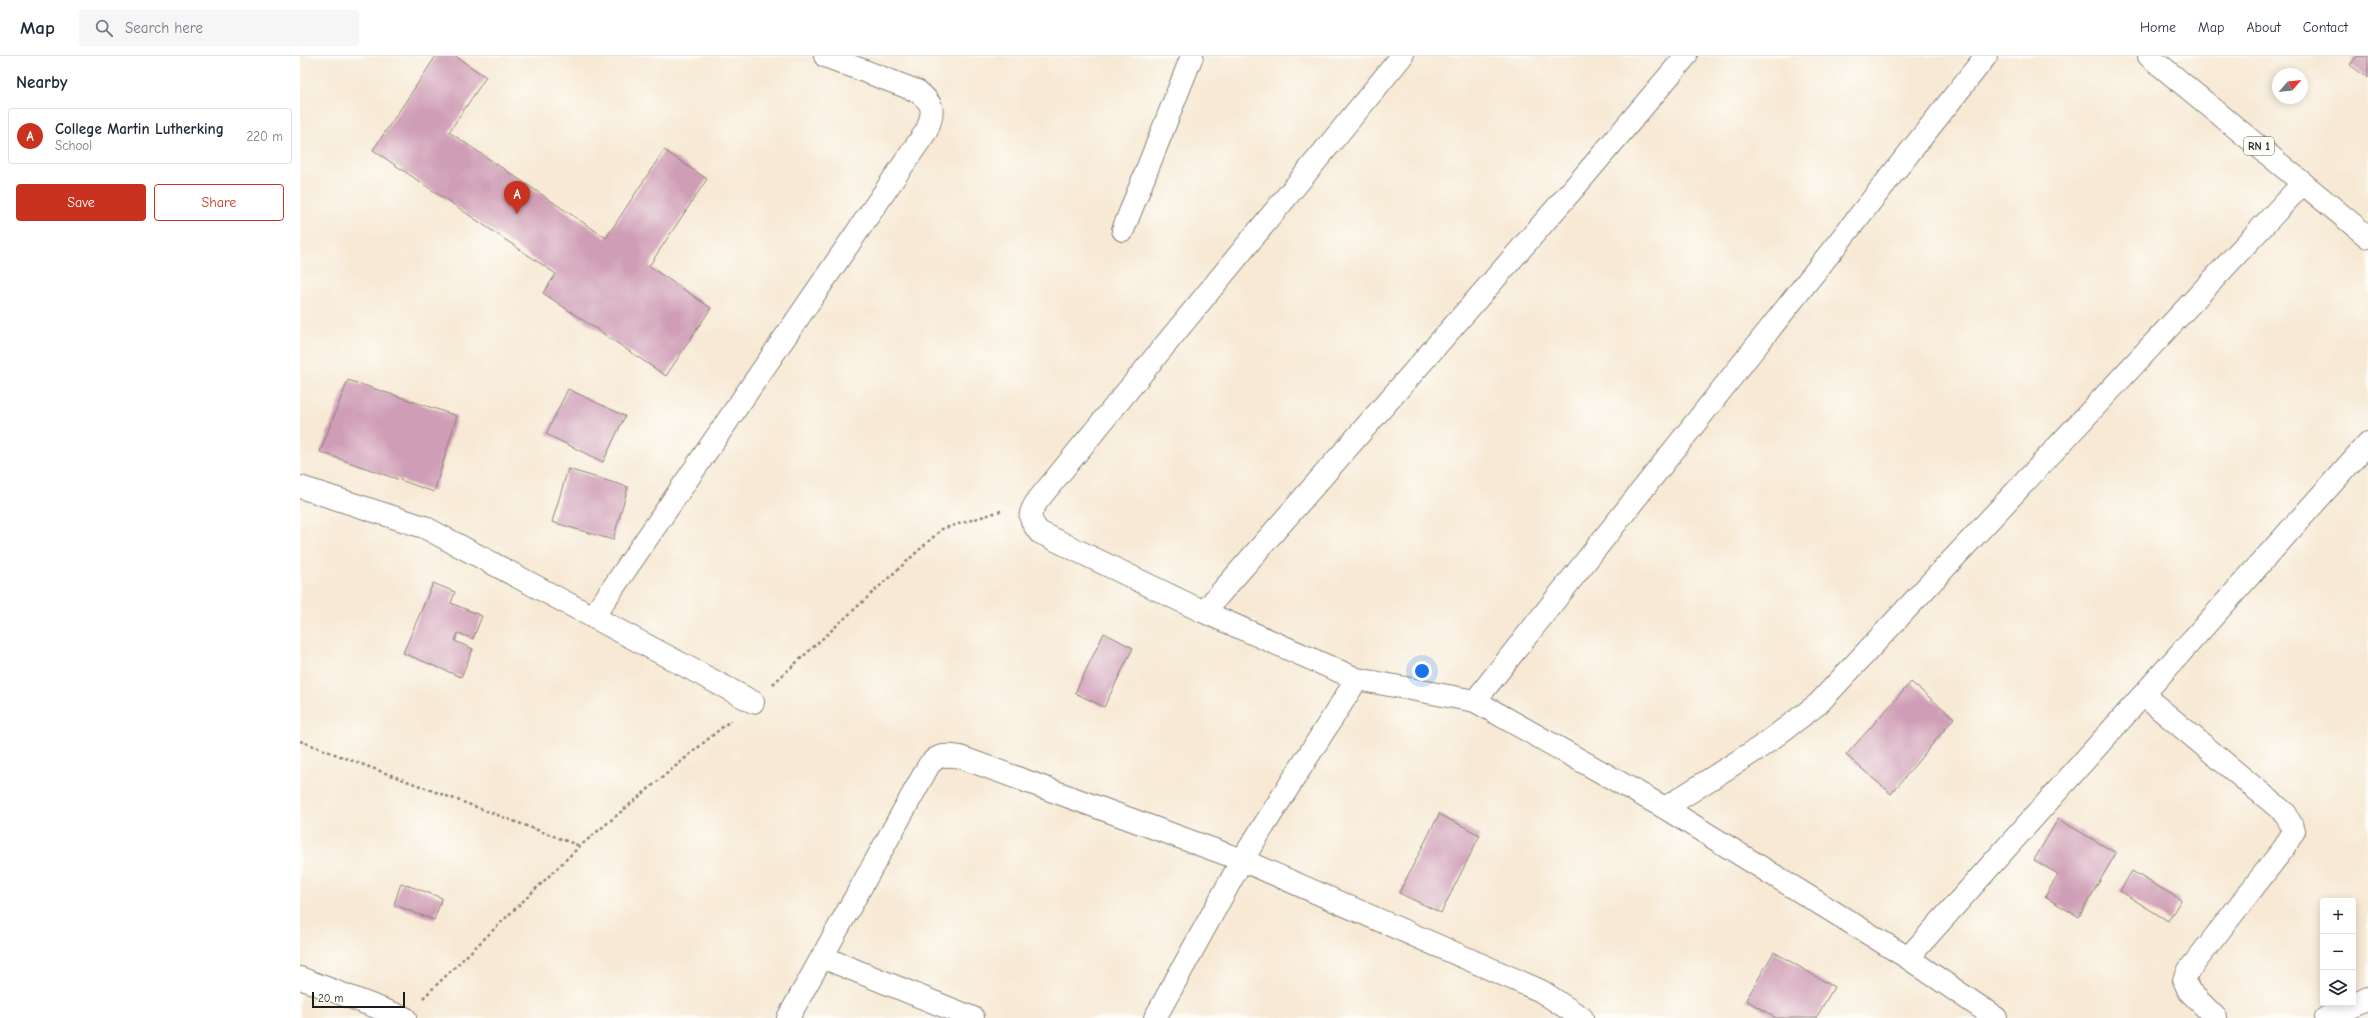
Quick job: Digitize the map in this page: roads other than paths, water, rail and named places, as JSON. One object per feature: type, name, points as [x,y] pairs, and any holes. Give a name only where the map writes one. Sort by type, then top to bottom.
[{"type":"street","points":[[594,617],[927,130],[933,112],[929,101],[917,91],[825,56]]},
{"type":"street","points":[[1123,230],[1192,56]]},
{"type":"street","points":[[1402,56],[1038,500],[1030,511],[1031,522],[1039,532],[1204,612],[1357,679],[1475,700],[1665,808],[1908,958],[1996,1018]]},
{"type":"street","points":[[1204,612],[1574,188],[1686,56]]},
{"type":"street","points":[[1475,700],[1986,56]]},
{"type":"street","name":"RN 1","points":[[2149,56],[2368,237]]},
{"type":"street","points":[[1665,808],[1762,746],[1818,704],[2303,183]]},
{"type":"street","points":[[1908,958],[2368,443]]},
{"type":"street","points":[[300,487],[424,527],[753,702]]},
{"type":"street","points":[[1155,1018],[1242,860],[1357,679]]},
{"type":"street","points":[[2143,695],[2286,814],[2294,831],[2284,848],[2189,970],[2184,980],[2189,991],[2216,1018]]},
{"type":"street","points":[[788,1018],[929,765],[935,758],[944,755],[960,757],[1242,860],[1541,991],[1582,1018]]},
{"type":"street","points":[[822,957],[973,1018]]},
{"type":"street","points":[[300,978],[404,1018]]},
{"type":"street","points":[[2326,1018],[2368,998]]},
{"type":"place","name":"College Martin Lutherking","points":[[517,214]]}]
